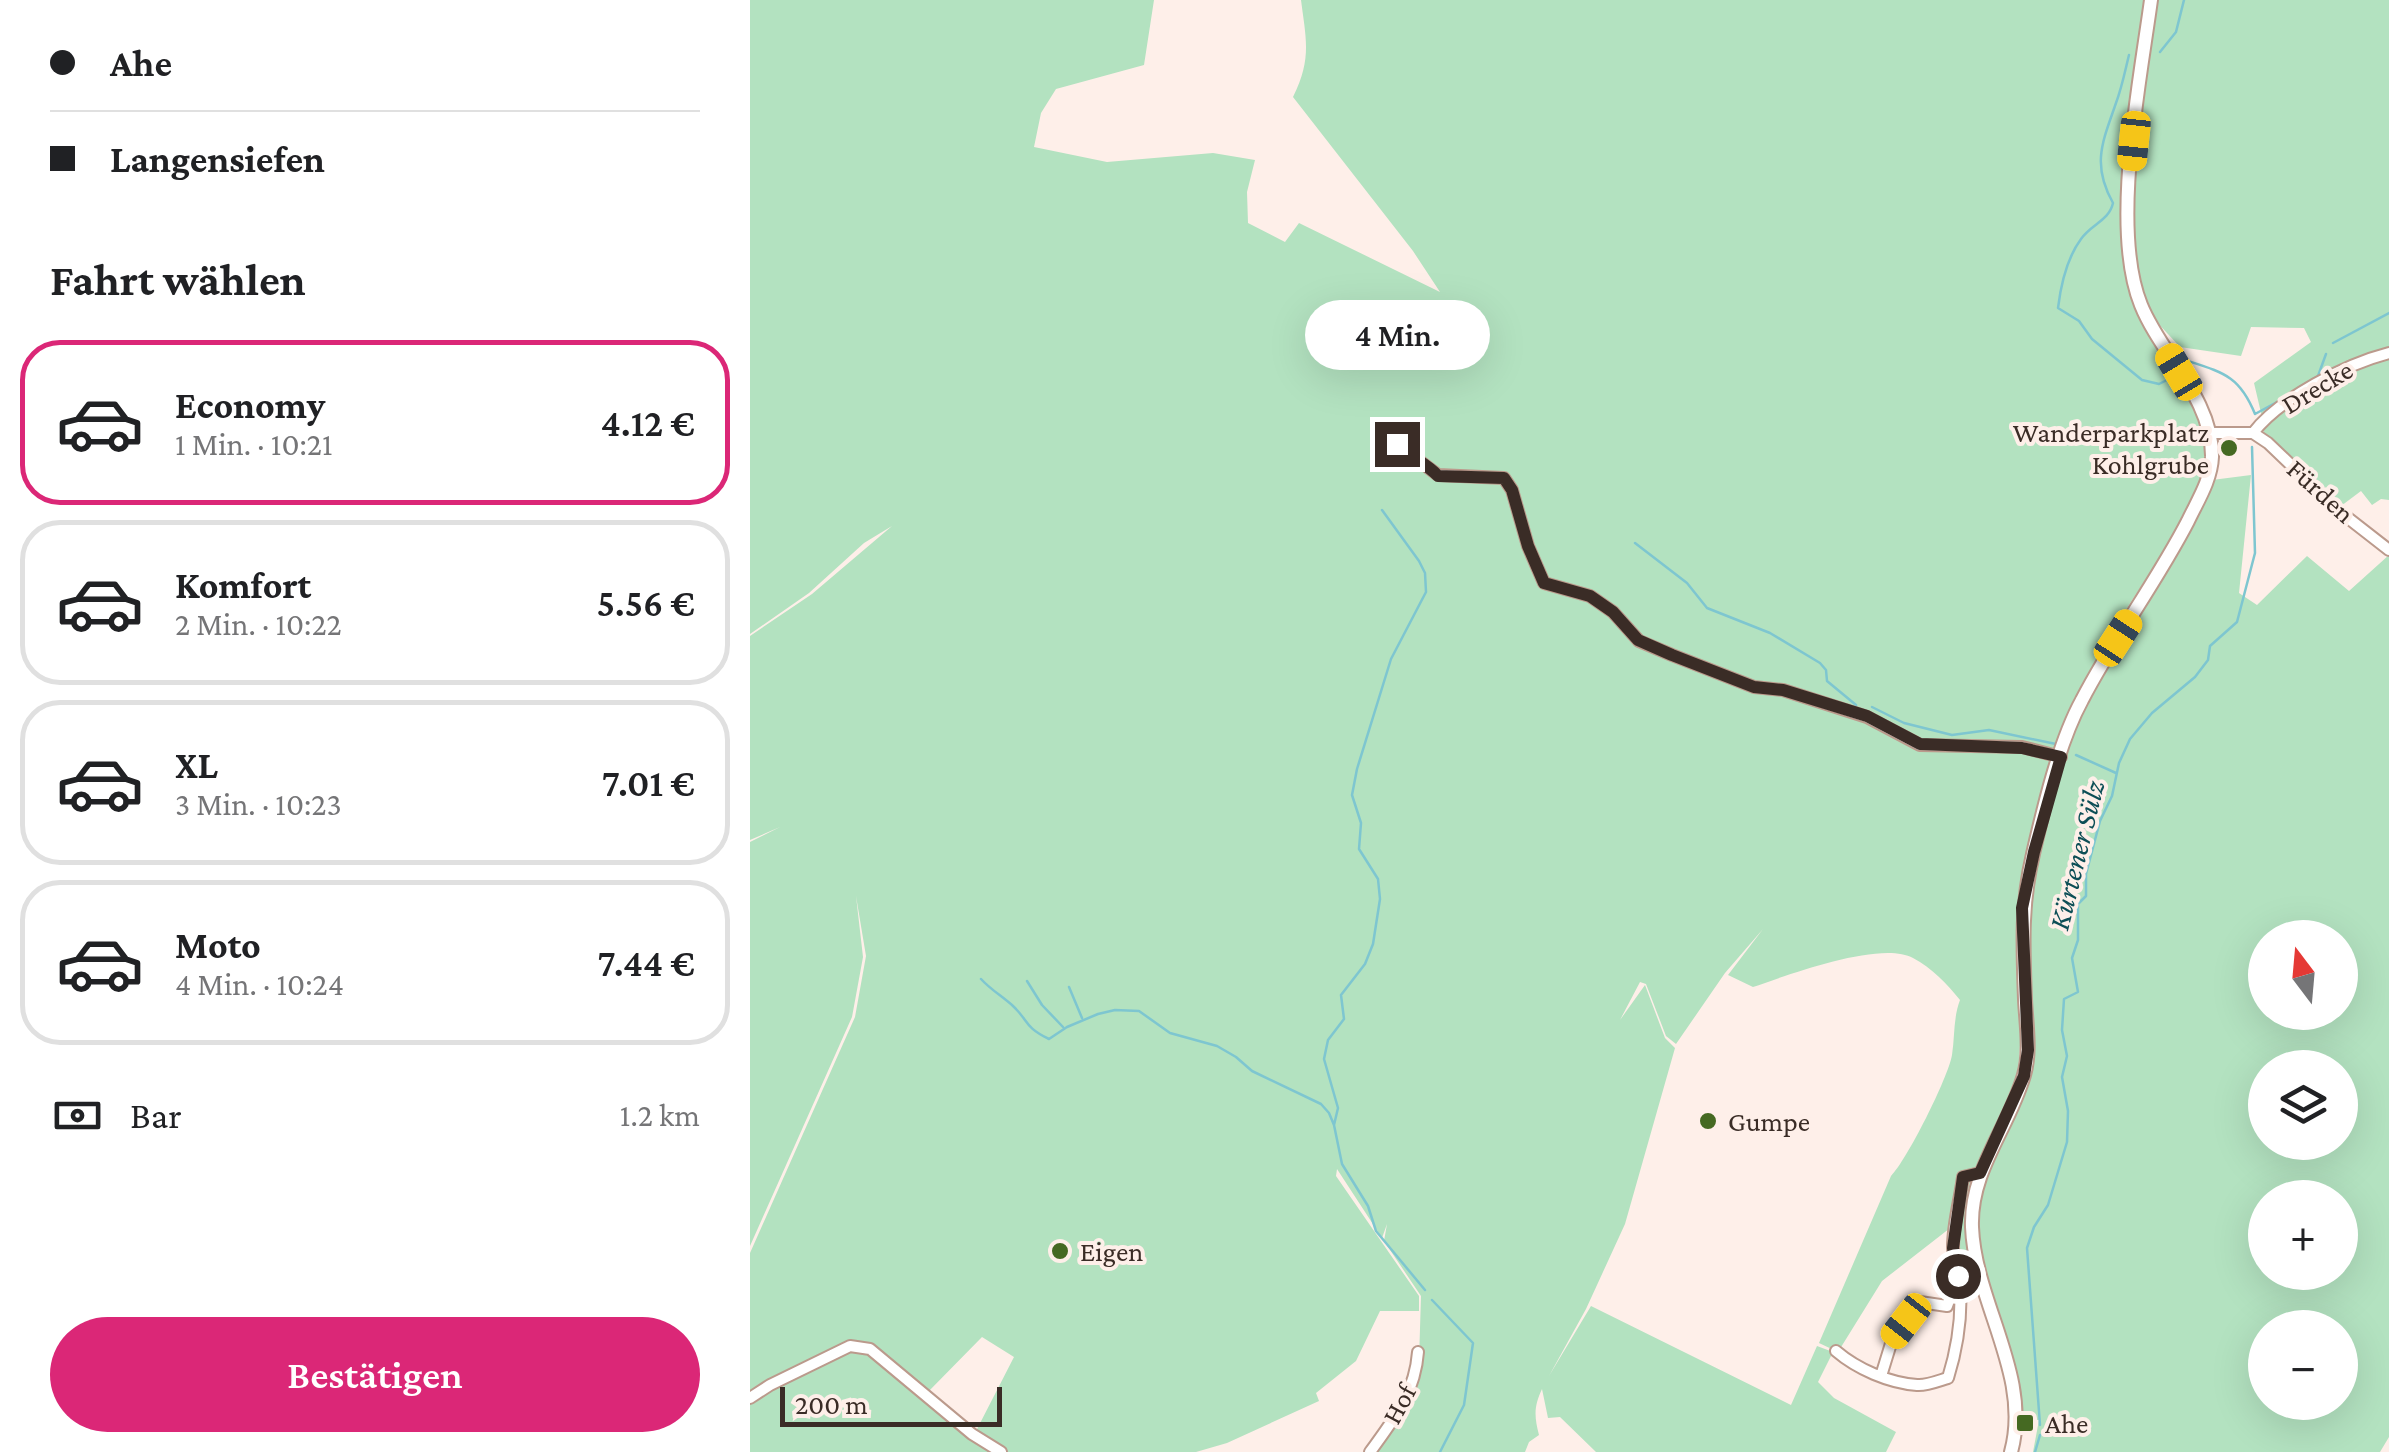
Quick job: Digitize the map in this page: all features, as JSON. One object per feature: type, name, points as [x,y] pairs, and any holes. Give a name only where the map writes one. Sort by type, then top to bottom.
[{"type":"main road","points":[[2011,1452],[2016,1427],[2015,1397],[1982,1280],[1972,1227],[1980,1173],[2024,1076],[2028,1050],[2022,908],[2034,852],[2079,704],[2173,550],[2206,483],[2212,460],[2209,433],[2196,400],[2140,304],[2130,258],[2126,215],[2151,0]]},
{"type":"street","name":"Drecke","points":[[2253,433],[2270,414],[2354,363],[2389,353]]},
{"type":"street","points":[[2209,433],[2253,433]]},
{"type":"street","name":"Fürden","points":[[2253,433],[2389,550]]},
{"type":"street","points":[[1397,444],[1438,476],[1504,478],[1512,490],[1528,546],[1544,583],[1590,596],[1613,612],[1638,640],[1754,687],[1783,690],[1867,716],[1920,744],[2022,748],[2061,757]]},
{"type":"street","points":[[1881,1376],[1893,1338],[1920,1302],[1947,1306],[1963,1177],[1980,1173]]},
{"type":"street","points":[[1836,1352],[1850,1363],[1881,1376],[1919,1386],[1948,1378],[1957,1337],[1960,1286],[1953,1248]]},
{"type":"street","points":[[750,1398],[850,1346],[870,1349],[972,1434],[1001,1452]]},
{"type":"street","name":"Hof","points":[[1370,1452],[1413,1386],[1418,1352]]},
{"type":"green space","points":[[750,0],[1154,0],[1144,65],[1056,89],[1041,113],[1034,147],[1107,162],[1213,153],[1255,160],[1247,192],[1248,223],[1285,242],[1299,223],[1440,292],[1413,251],[1293,97],[1305,60],[1301,0],[2389,0],[2389,351],[2359,359],[2262,417],[2254,383],[2311,342],[2304,328],[2251,327],[2241,356],[2180,347],[2141,305],[2191,396],[2204,434],[2205,470],[2187,512],[2104,650],[2059,755],[2022,745],[1919,746],[2022,750],[2058,758],[2017,907],[2021,1031],[2018,1074],[1980,1172],[1962,1177],[1954,1225],[1882,1281],[1838,1352],[1819,1343],[1891,1176],[1916,1137],[1943,1081],[1952,1055],[1960,1000],[1927,967],[1898,954],[1879,953],[1834,961],[1753,987],[1728,975],[1763,929],[1725,973],[1676,1044],[1666,1036],[1646,984],[1640,982],[1620,1020],[1645,985],[1665,1038],[1675,1048],[1625,1224],[1586,1309],[1549,1376],[1591,1306],[1791,1405],[1817,1346],[1833,1352],[1818,1382],[1834,1398],[1896,1432],[1886,1452],[1596,1452],[1560,1417],[1548,1418],[1542,1389],[1536,1411],[1539,1435],[1529,1442],[1525,1452],[1373,1452],[1419,1361],[1421,1296],[1384,1241],[1387,1224],[1382,1238],[1337,1169],[1336,1176],[1419,1296],[1419,1311],[1380,1311],[1356,1361],[1316,1393],[1319,1401],[1227,1443],[1196,1452],[1005,1452],[975,1433],[1014,1357],[982,1337],[927,1393],[876,1353],[850,1345],[750,1397],[750,1253],[855,1017],[866,956],[856,896],[863,957],[852,1017],[750,1246],[750,842],[780,827],[750,840],[750,636],[812,594],[892,526],[864,543],[809,593],[750,634]]},
{"type":"green space","points":[[2389,355],[2389,500],[2381,499],[2372,505],[2361,491],[2341,506],[2265,436],[2263,429],[2272,416],[2357,363]]},
{"type":"green space","points":[[2251,475],[2239,593],[2257,605],[2307,556],[2349,591],[2389,555],[2389,1437],[2380,1452],[2033,1452],[2039,1420],[2025,1419],[1974,1227],[1977,1199],[2026,1076],[2025,909],[2035,852],[2082,705],[2212,480]]},
{"type":"green space","points":[[1974,1175],[1981,1282],[1961,1287],[1955,1249],[1964,1178]]},
{"type":"green space","points":[[850,1347],[869,1350],[997,1452],[750,1452],[750,1402],[770,1386]]},
{"type":"waterway","name":"Kürtener Sülz","points":[[2160,52],[2176,32],[2184,0]]},
{"type":"waterway","name":"Kürtener Sülz","points":[[2129,55],[2101,153],[2102,176],[2113,203],[2108,214],[2076,246],[2063,280],[2058,308],[2079,321],[2092,339],[2142,380],[2159,384],[2165,381]]},
{"type":"waterway","points":[[2333,343],[2389,313]]},
{"type":"waterway","points":[[2298,388],[2318,376],[2326,354]]},
{"type":"waterway","name":"Kürtener Sülz","points":[[2188,361],[2230,378],[2255,414],[2288,396]]},
{"type":"waterway","name":"Kürtener Sülz","points":[[2040,1425],[2027,1248],[2048,1205],[2067,1142],[2068,1111],[2062,1077],[2067,1056],[2062,1030],[2064,999],[2078,992],[2072,958],[2078,940],[2078,904],[2086,896],[2086,874],[2100,821],[2130,739],[2152,713],[2195,677],[2208,660],[2210,646],[2237,622],[2255,553],[2252,447]]},
{"type":"waterway","points":[[1382,510],[1419,561],[1425,573],[1426,592],[1391,659],[1357,769],[1352,795],[1361,823],[1359,849],[1378,879],[1380,899],[1373,944],[1365,964],[1341,995],[1344,1019],[1328,1040],[1324,1059],[1338,1108],[1334,1125],[1342,1164],[1368,1206],[1376,1231],[1425,1290]]},
{"type":"waterway","points":[[1635,543],[1687,583],[1707,608],[1770,633],[1820,663],[1826,670],[1827,681],[1856,705]]},
{"type":"waterway","points":[[1872,707],[1904,723],[1952,735],[1989,730],[2056,744]]},
{"type":"waterway","points":[[2076,755],[2116,773]]},
{"type":"waterway","points":[[981,979],[1049,1039],[1098,1014],[1139,1011],[1170,1033],[1217,1046],[1252,1071],[1321,1104],[1334,1125]]},
{"type":"waterway","points":[[1027,981],[1063,1027]]},
{"type":"waterway","points":[[1069,987],[1082,1018]]},
{"type":"waterway","points":[[1432,1300],[1473,1343],[1464,1405],[1440,1452]]},
{"type":"waterway","name":"Kürtener Sülz","points":[[2035,1452],[2040,1435]]},
{"type":"place","name":"Wanderparkplatz Kohlgrube","points":[[2229,448]]},
{"type":"place","name":"Gumpe","points":[[1708,1121]]},
{"type":"place","name":"Eigen","points":[[1060,1251]]},
{"type":"place","name":"Ahe","points":[[2025,1423]]},
{"type":"route","points":[[1397,444],[1438,476],[1504,478],[1512,490],[1528,546],[1544,583],[1590,596],[1613,612],[1638,640],[1754,687],[1783,690],[1867,716],[1920,744],[1942,748],[2022,748],[2061,757],[2022,908],[2028,1050],[2024,1076],[1980,1173],[1963,1177],[1953,1248],[1958,1276]]}]
